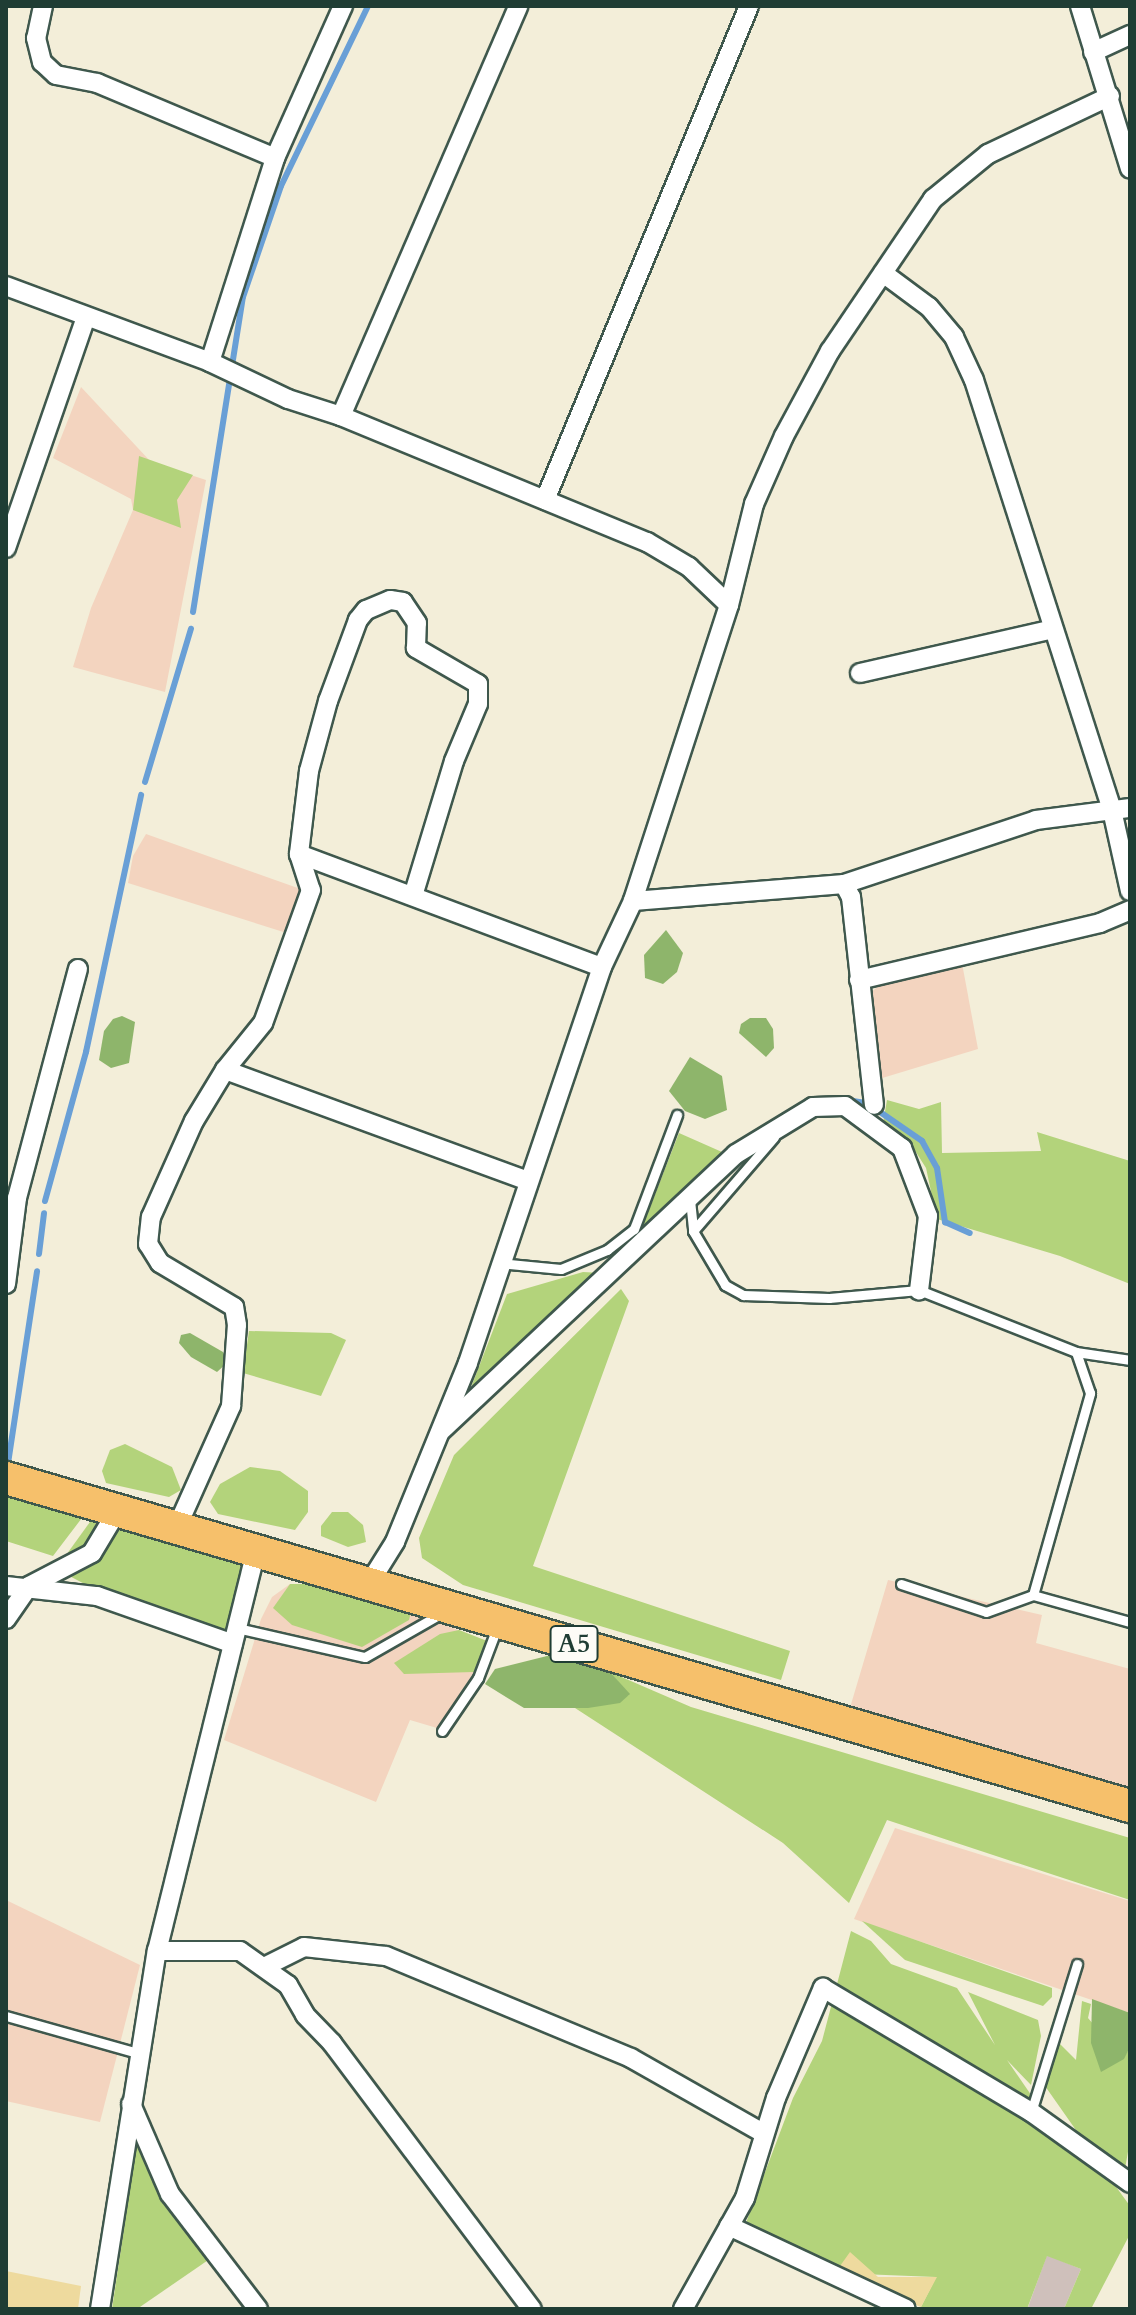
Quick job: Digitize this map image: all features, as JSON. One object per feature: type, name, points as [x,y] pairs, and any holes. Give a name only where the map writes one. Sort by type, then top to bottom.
[{"type":"highway","name":"A5","points":[[13,1479],[1130,1806]]},
{"type":"street","points":[[43,6],[36,38],[42,62],[56,75],[97,83],[275,158]]},
{"type":"street","points":[[210,362],[275,158],[343,6]]},
{"type":"street","points":[[341,416],[518,6]]},
{"type":"street","points":[[545,500],[749,6]]},
{"type":"street","points":[[1080,6],[1130,169]]},
{"type":"street","points":[[1093,52],[1130,35]]},
{"type":"street","points":[[370,1582],[395,1542],[468,1363],[499,1263],[602,967],[633,901],[729,605],[754,504],[784,436],[830,351],[933,199],[957,175],[1110,96]]},
{"type":"street","points":[[883,273],[929,307],[954,337],[994,440],[1050,630],[1121,809],[1130,891]]},
{"type":"street","points":[[6,286],[210,362],[288,399],[341,416],[647,542],[689,567],[729,605]]},
{"type":"street","points":[[6,548],[86,317]]},
{"type":"street","points":[[177,1527],[231,1406],[237,1325],[234,1307],[160,1263],[148,1244],[151,1217],[194,1121],[225,1070],[263,1023],[291,953],[311,890],[299,854],[309,771],[358,620],[381,601],[403,602],[417,623],[416,648],[478,684],[478,704],[454,761],[413,896]]},
{"type":"street","points":[[860,673],[1050,630]]},
{"type":"street","points":[[633,901],[844,884],[1036,820],[1121,809]]},
{"type":"street","points":[[299,854],[602,967]]},
{"type":"street","points":[[844,884],[851,897],[874,1105]]},
{"type":"street","points":[[859,980],[1100,923],[1130,910]]},
{"type":"street","points":[[6,1284],[17,1198],[78,969]]},
{"type":"street","points":[[225,1070],[528,1181]]},
{"type":"street","points":[[438,1434],[736,1154],[813,1107],[845,1106],[902,1148],[928,1216],[919,1290]]},
{"type":"street","points":[[6,1619],[29,1586],[92,1553],[119,1508]]},
{"type":"street","points":[[100,2309],[157,1951],[256,1550]]},
{"type":"street","points":[[6,1586],[29,1586],[97,1596],[235,1636]]},
{"type":"street","points":[[266,1966],[304,1947],[386,1956],[631,2058],[763,2133]]},
{"type":"street","points":[[157,1951],[225,1948],[266,1966],[288,1985],[305,2015],[332,2043],[532,2309]]},
{"type":"street","points":[[683,2309],[745,2198],[763,2133],[823,1988],[1031,2112],[1130,2183]]},
{"type":"street","points":[[131,2104],[170,2194],[258,2309]]},
{"type":"street","points":[[729,2226],[906,2309]]},
{"type":"lane","points":[[499,1263],[561,1269],[607,1250],[634,1229],[677,1115]]},
{"type":"lane","points":[[693,1231],[783,1125]]},
{"type":"lane","points":[[690,1200],[693,1231],[725,1285],[743,1295],[829,1298],[919,1290],[1076,1352],[1130,1360]]},
{"type":"lane","points":[[1033,1595],[1090,1393],[1076,1352]]},
{"type":"lane","points":[[901,1584],[986,1612],[1033,1595],[1130,1622]]},
{"type":"lane","points":[[235,1636],[365,1657],[450,1608]]},
{"type":"lane","points":[[442,1731],[478,1678],[499,1622]]},
{"type":"lane","points":[[1031,2112],[1077,1964]]},
{"type":"lane","points":[[6,2016],[141,2054]]},
{"type":"shaded area","points":[[81,387],[151,462],[206,480],[165,692],[73,667],[91,608],[133,510],[131,499],[53,458]]},
{"type":"shaded area","points":[[146,834],[309,892],[293,935],[128,883],[133,856]]},
{"type":"shaded area","points":[[961,958],[978,1049],[879,1079],[867,995],[895,974]]},
{"type":"shaded area","points":[[888,1580],[1042,1615],[1036,1643],[1130,1669],[1130,1802],[849,1711]]},
{"type":"shaded area","points":[[290,1584],[411,1612],[487,1641],[474,1672],[437,1728],[410,1720],[376,1802],[224,1740],[261,1619],[272,1597]]},
{"type":"shaded area","points":[[895,1828],[1130,1901],[1130,2013],[854,1919]]},
{"type":"shaded area","points":[[6,1900],[140,1965],[100,2122],[6,2101]]},
{"type":"shaded area","points":[[1047,2255],[1081,2269],[1064,2309],[1028,2307]]},
{"type":"green space","points":[[139,456],[193,475],[177,500],[181,528],[133,510]]},
{"type":"green space","points":[[666,930],[683,953],[677,972],[663,984],[645,978],[644,955]]},
{"type":"green space","points":[[122,1016],[135,1022],[129,1063],[111,1068],[99,1060],[104,1031],[113,1019]]},
{"type":"green space","points":[[750,1018],[766,1018],[773,1029],[774,1048],[766,1057],[739,1033],[741,1024]]},
{"type":"green space","points":[[690,1057],[722,1076],[727,1110],[705,1119],[685,1111],[669,1091]]},
{"type":"green space","points":[[887,1100],[919,1109],[941,1102],[942,1153],[1041,1151],[1037,1132],[1130,1161],[1130,1284],[1060,1256],[937,1219],[926,1168],[914,1149],[883,1123]]},
{"type":"green space","points":[[679,1133],[722,1152],[641,1230],[645,1220]]},
{"type":"green space","points":[[583,1272],[601,1273],[460,1416],[507,1294]]},
{"type":"green space","points":[[621,1289],[629,1301],[533,1566],[790,1651],[781,1680],[463,1585],[422,1558],[419,1538],[454,1455]]},
{"type":"green space","points":[[249,1331],[331,1333],[346,1340],[321,1396],[243,1373]]},
{"type":"green space","points":[[190,1333],[223,1352],[228,1362],[217,1372],[191,1357],[179,1343],[181,1335]]},
{"type":"green space","points":[[125,1444],[172,1467],[181,1490],[169,1497],[106,1483],[102,1471],[110,1450]]},
{"type":"green space","points":[[250,1467],[280,1471],[308,1491],[308,1512],[295,1530],[218,1514],[210,1502],[220,1484]]},
{"type":"green space","points":[[35,1494],[88,1510],[53,1556],[6,1541],[6,1497],[30,1499],[38,1506]]},
{"type":"green space","points":[[332,1512],[348,1512],[363,1525],[366,1542],[348,1547],[321,1536],[321,1526]]},
{"type":"green space","points":[[95,1515],[248,1558],[228,1637],[98,1591],[56,1569]]},
{"type":"green space","points":[[290,1584],[304,1584],[411,1612],[409,1620],[362,1647],[292,1625],[273,1608]]},
{"type":"green space","points":[[459,1630],[487,1641],[474,1672],[404,1674],[394,1663],[440,1634]]},
{"type":"green space","points":[[555,1654],[610,1672],[630,1694],[620,1703],[588,1708],[524,1708],[485,1684],[495,1669]]},
{"type":"green space","points":[[610,1672],[691,1707],[1130,1838],[1130,1900],[887,1820],[849,1903],[783,1843],[575,1708],[629,1695]]},
{"type":"green space","points":[[862,1921],[1052,1988],[1052,1997],[1043,2006],[905,1960]]},
{"type":"green space","points":[[851,1931],[871,1941],[891,1964],[957,1988],[995,2045],[968,1992],[1038,2020],[1041,2036],[1031,2085],[1007,2060],[1071,2153],[1114,2184],[1130,2206],[1130,2234],[1091,2309],[1064,2309],[1081,2269],[1047,2256],[1027,2309],[927,2309],[921,2307],[936,2277],[835,2273],[744,2228],[793,2098],[822,2041]]},
{"type":"green space","points":[[1092,1999],[1130,2013],[1130,2047],[1124,2059],[1101,2072],[1091,2043]]},
{"type":"green space","points":[[1082,2001],[1091,2004],[1088,2018],[1123,2059],[1130,2047],[1130,2140],[1125,2169],[1085,2143],[1045,2086],[1059,2043],[1076,2060]]},
{"type":"green space","points":[[139,2128],[217,2254],[137,2309],[112,2309]]},
{"type":"sand","points":[[850,2252],[878,2277],[937,2277],[921,2307],[835,2273]]},
{"type":"sand","points":[[6,2271],[81,2286],[78,2309],[6,2309]]},
{"type":"waterway","points":[[193,612],[243,297],[281,186],[368,6]]},
{"type":"waterway","points":[[145,782],[191,629]]},
{"type":"waterway","points":[[45,1201],[86,1052],[141,795]]},
{"type":"waterway","points":[[847,1100],[867,1103],[922,1141],[937,1168],[945,1222],[970,1233]]},
{"type":"waterway","points":[[39,1254],[44,1213]]},
{"type":"waterway","points":[[7,1470],[37,1271]]}]
